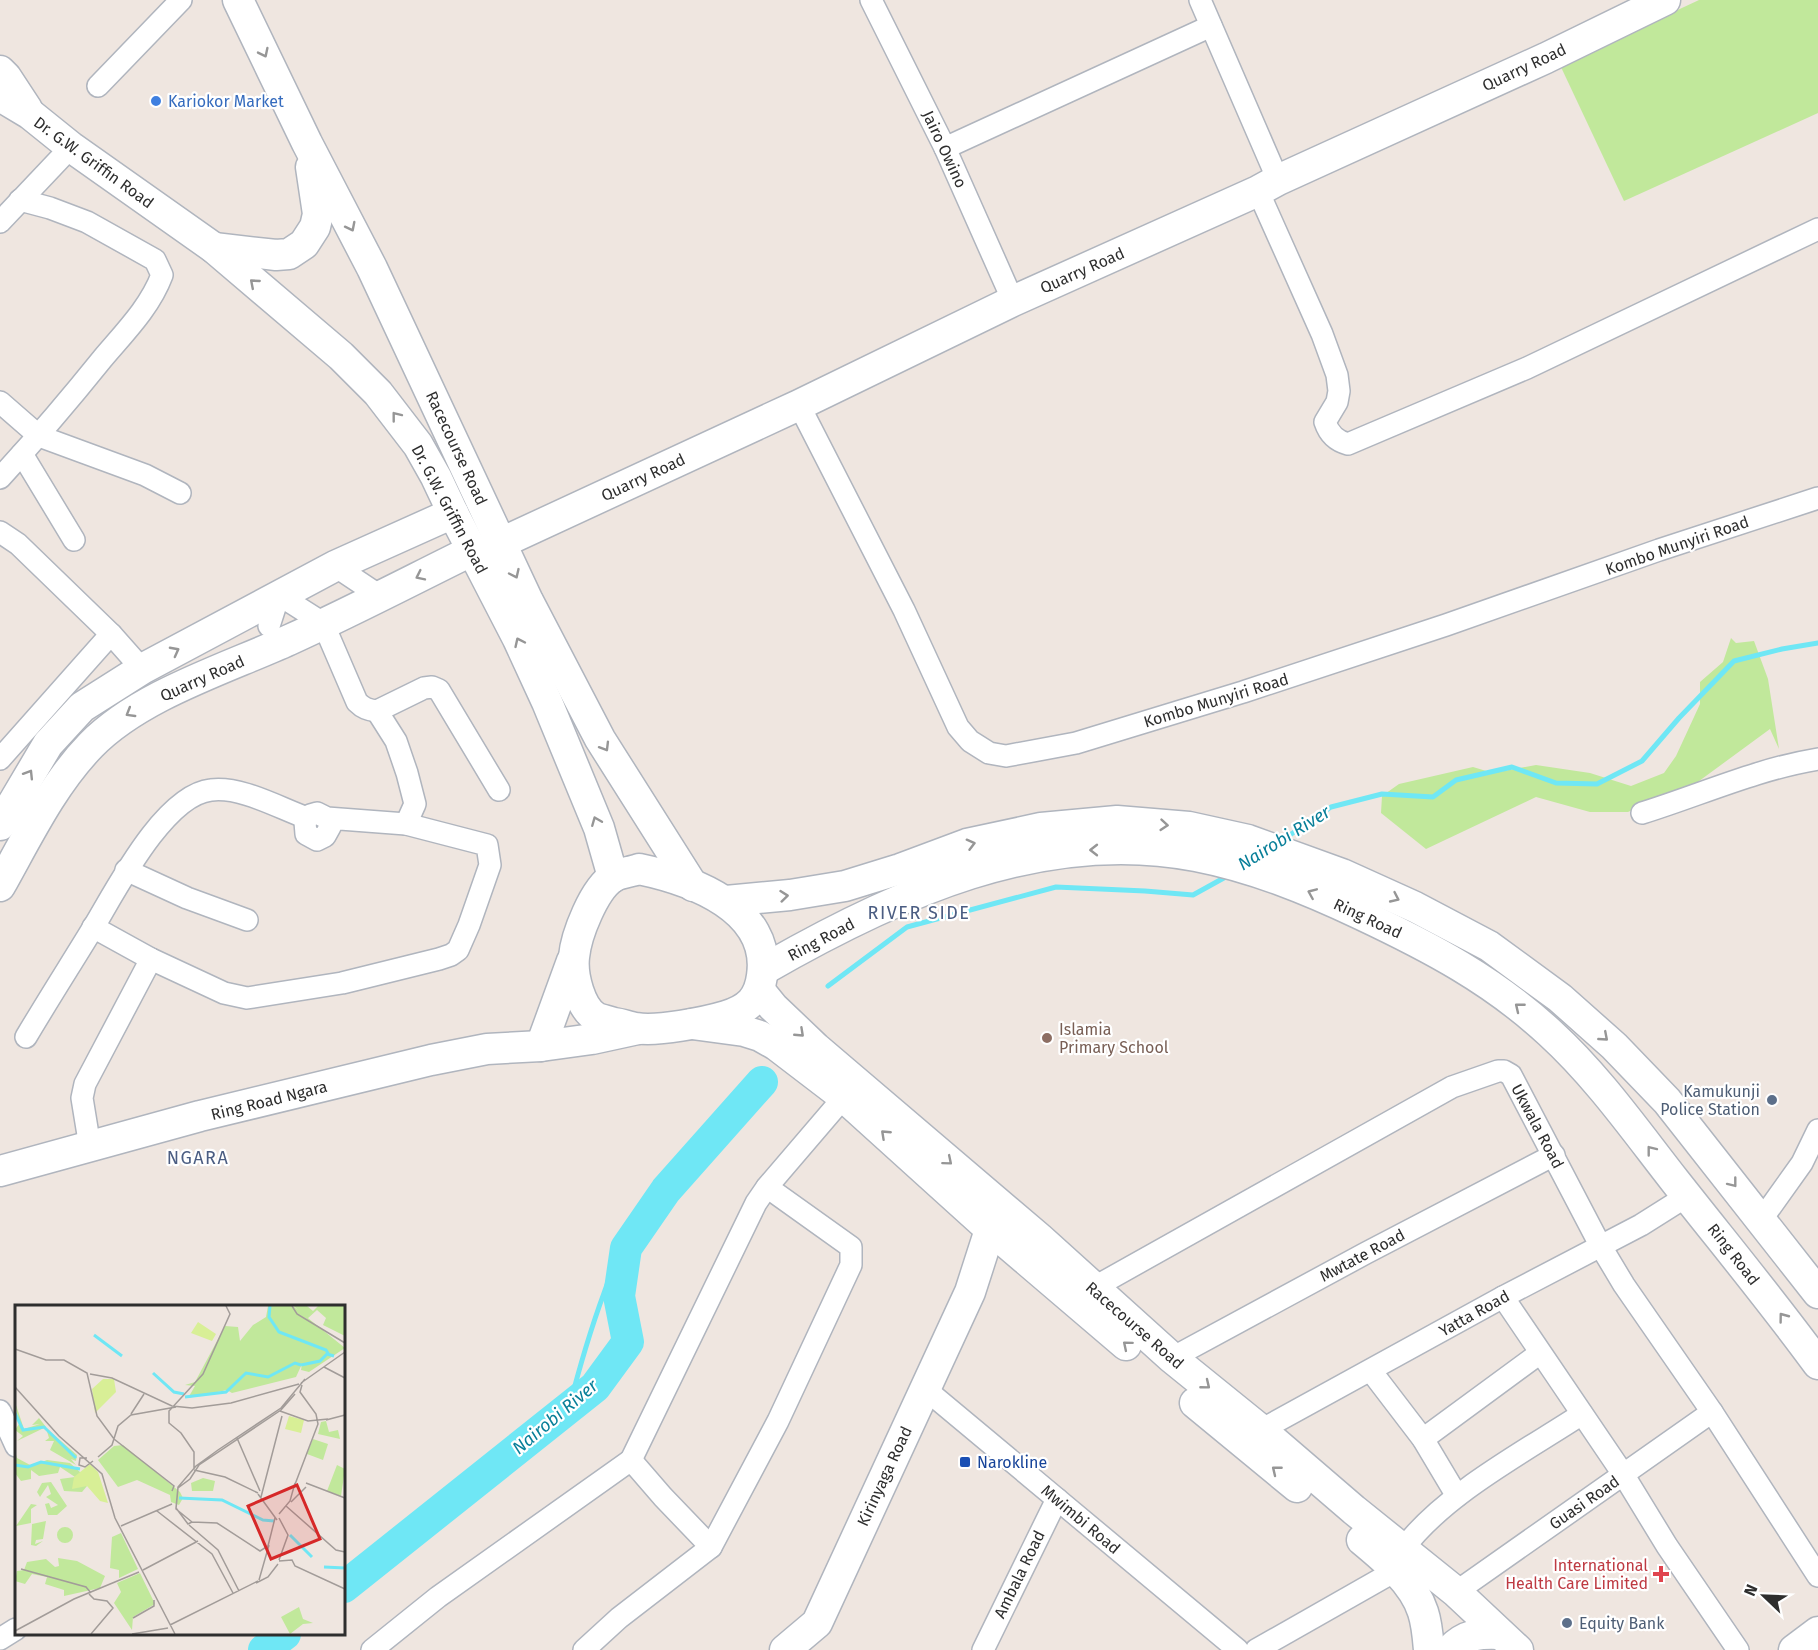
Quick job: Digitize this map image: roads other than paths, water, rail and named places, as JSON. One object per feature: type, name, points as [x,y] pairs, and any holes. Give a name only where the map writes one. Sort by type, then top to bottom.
[{"type":"main road","name":"Racecourse Road","points":[[238,0],[307,143],[372,268],[483,550],[528,602],[600,739],[693,886]]},
{"type":"main road","name":"Quarry Road","points":[[0,825],[48,744],[82,707],[142,669],[269,626],[323,623],[799,405],[1013,301],[1535,62],[1665,0]]},
{"type":"main road","points":[[0,71],[30,114]]},
{"type":"main road","name":"Dr. G.W. Griffin Road","points":[[0,96],[30,114],[71,147],[214,248],[341,356],[378,393],[418,445],[453,513],[483,550],[599,828],[613,877]]},
{"type":"main road","points":[[214,248],[276,255],[289,254],[304,244],[315,227],[318,214],[307,143]]},
{"type":"main road","name":"Quarry Road","points":[[0,886],[62,780],[90,746],[118,720],[269,626],[279,595],[335,566],[453,513]]},
{"type":"main road","name":"Ring Road","points":[[726,901],[790,896],[845,886],[900,869],[967,844],[1041,828],[1117,821],[1190,827],[1257,858],[1281,880],[1415,940],[1485,980],[1550,1032],[1591,1074],[1772,1302],[1818,1364]]},
{"type":"main road","name":"Ring Road","points":[[762,980],[840,927],[940,884],[984,869],[1056,852],[1084,849],[1257,858],[1342,874],[1415,907],[1480,941],[1560,998],[1614,1046],[1667,1101],[1818,1293]]},
{"type":"main road","points":[[541,1046],[573,959],[578,938],[595,897],[613,877],[639,869],[666,875],[726,901],[750,924],[762,951],[762,980],[748,1006],[728,1015],[692,1024],[638,1029],[596,1018],[584,1006],[578,993],[573,959]]},
{"type":"main road","name":"Racecourse Road","points":[[762,980],[772,1007],[994,1216]]},
{"type":"main road","name":"Racecourse Road","points":[[692,1024],[744,1031],[760,1036],[776,1045],[844,1096],[1029,1246],[1266,1462],[1376,1552],[1399,1560],[1456,1592],[1509,1642]]},
{"type":"main road","name":"Ring Road Ngara","points":[[0,1171],[200,1116],[431,1060],[487,1049],[541,1046],[591,1039],[638,1029]]},
{"type":"main road","name":"Kirinyaga Road","points":[[785,1650],[813,1636],[924,1388],[970,1292],[994,1216]]},
{"type":"main road","name":"Racecourse Road","points":[[1029,1246],[1093,1288],[1172,1358],[1261,1430],[1316,1479],[1399,1560],[1423,1611],[1429,1650]]},
{"type":"main road","points":[[970,1292],[1029,1246]]},
{"type":"main road","points":[[1794,1650],[1818,1632]]},
{"type":"main road","points":[[1450,1650],[1464,1638],[1478,1633],[1509,1642]]},
{"type":"street","points":[[98,86],[181,0]]},
{"type":"street","name":"Jairo Owino","points":[[871,0],[945,148],[1013,301]]},
{"type":"street","points":[[1200,0],[1337,375],[1339,391],[1337,402],[1325,422],[1334,438],[1341,442],[1348,444],[1527,368],[1818,229]]},
{"type":"street","points":[[945,148],[1211,26]]},
{"type":"street","points":[[0,222],[71,147]]},
{"type":"street","points":[[0,478],[39,436],[138,316],[155,292],[162,275],[155,260],[87,222],[20,200]]},
{"type":"street","points":[[0,402],[39,436],[145,476],[180,493]]},
{"type":"street","name":"Kombo Munyiri Road","points":[[799,405],[904,610],[958,727],[970,741],[989,753],[1006,756],[1076,743],[1243,692],[1818,498]]},
{"type":"street","points":[[22,454],[74,540]]},
{"type":"street","points":[[0,532],[18,544],[111,634],[142,669]]},
{"type":"street","points":[[335,566],[380,596]]},
{"type":"street","points":[[279,595],[323,623],[357,702],[362,707],[377,711],[424,688],[432,687],[439,690],[499,790]]},
{"type":"street","points":[[0,759],[111,634]]},
{"type":"street","points":[[377,711],[396,741],[415,804],[406,824]]},
{"type":"street","points":[[1642,813],[1689,799],[1775,767],[1818,759]]},
{"type":"street","points":[[26,1037],[126,870],[167,818],[185,800],[198,793],[226,789],[317,818],[406,824],[487,845],[490,865],[458,950],[451,955],[342,983],[247,998],[224,993],[151,959],[93,927]]},
{"type":"street","points":[[126,870],[187,898],[247,920]]},
{"type":"street","points":[[90,1147],[82,1098],[85,1084],[151,959]]},
{"type":"street","name":"Ukwala Road","points":[[1093,1288],[1452,1086],[1504,1071],[1511,1075],[1600,1245],[1624,1285],[1712,1412],[1818,1576]]},
{"type":"street","points":[[372,1650],[438,1597],[631,1460],[751,1211],[767,1187],[844,1096]]},
{"type":"street","points":[[1762,1220],[1798,1170],[1818,1130]]},
{"type":"street","name":"Mwtate Road","points":[[1172,1358],[1365,1253],[1554,1155]]},
{"type":"street","points":[[584,1650],[619,1618],[711,1547],[778,1421],[850,1265],[851,1247],[767,1187]]},
{"type":"street","name":"Yatta Road","points":[[1261,1430],[1503,1297],[1641,1225],[1687,1196]]},
{"type":"street","points":[[1503,1297],[1623,1474],[1667,1546],[1738,1650]]},
{"type":"street","points":[[1423,1439],[1540,1353]]},
{"type":"street","points":[[1371,1371],[1423,1439],[1457,1496]]},
{"type":"street","name":"Mwimbi Road","points":[[924,1388],[1238,1650]]},
{"type":"street","points":[[0,1411],[15,1444]]},
{"type":"street","name":"Guasi Road","points":[[1456,1592],[1712,1412]]},
{"type":"street","points":[[1256,1650],[1399,1560],[1414,1534],[1457,1496],[1582,1414]]},
{"type":"street","points":[[631,1460],[711,1547]]},
{"type":"street","name":"Ambala Road","points":[[983,1650],[1057,1499]]},
{"type":"street","points":[[0,1639],[15,1630]]},
{"type":"waterway","name":"Nairobi River","points":[[1281,841],[1331,807],[1382,794],[1433,797],[1456,780],[1512,767],[1556,783],[1597,784],[1642,761],[1679,718],[1734,661],[1818,643]]},
{"type":"waterway","name":"Nairobi River","points":[[828,986],[907,927],[1056,887],[1193,895],[1231,874]]},
{"type":"waterway","name":"Nairobi River","points":[[345,1586],[595,1387],[628,1342],[619,1296],[626,1248],[666,1190],[762,1082]]},
{"type":"waterway","points":[[569,1408],[599,1307],[618,1258],[626,1248]]},
{"type":"waterway","name":"Nairobi River","points":[[264,1650],[284,1635]]},
{"type":"place","name":"Kariokor Market","points":[[156,101]]},
{"type":"place","name":"Islamia Primary School","points":[[1047,1038]]},
{"type":"place","name":"Kamukunji Police Station","points":[[1772,1100]]},
{"type":"place","name":"Narokline","points":[[965,1462]]},
{"type":"place","name":"International Health Care Limited","points":[[1661,1574]]},
{"type":"place","name":"Equity Bank","points":[[1567,1623]]},
{"type":"district","name":"RIVER SIDE","points":[[919,913]]},
{"type":"district","name":"NGARA","points":[[198,1158]]}]
